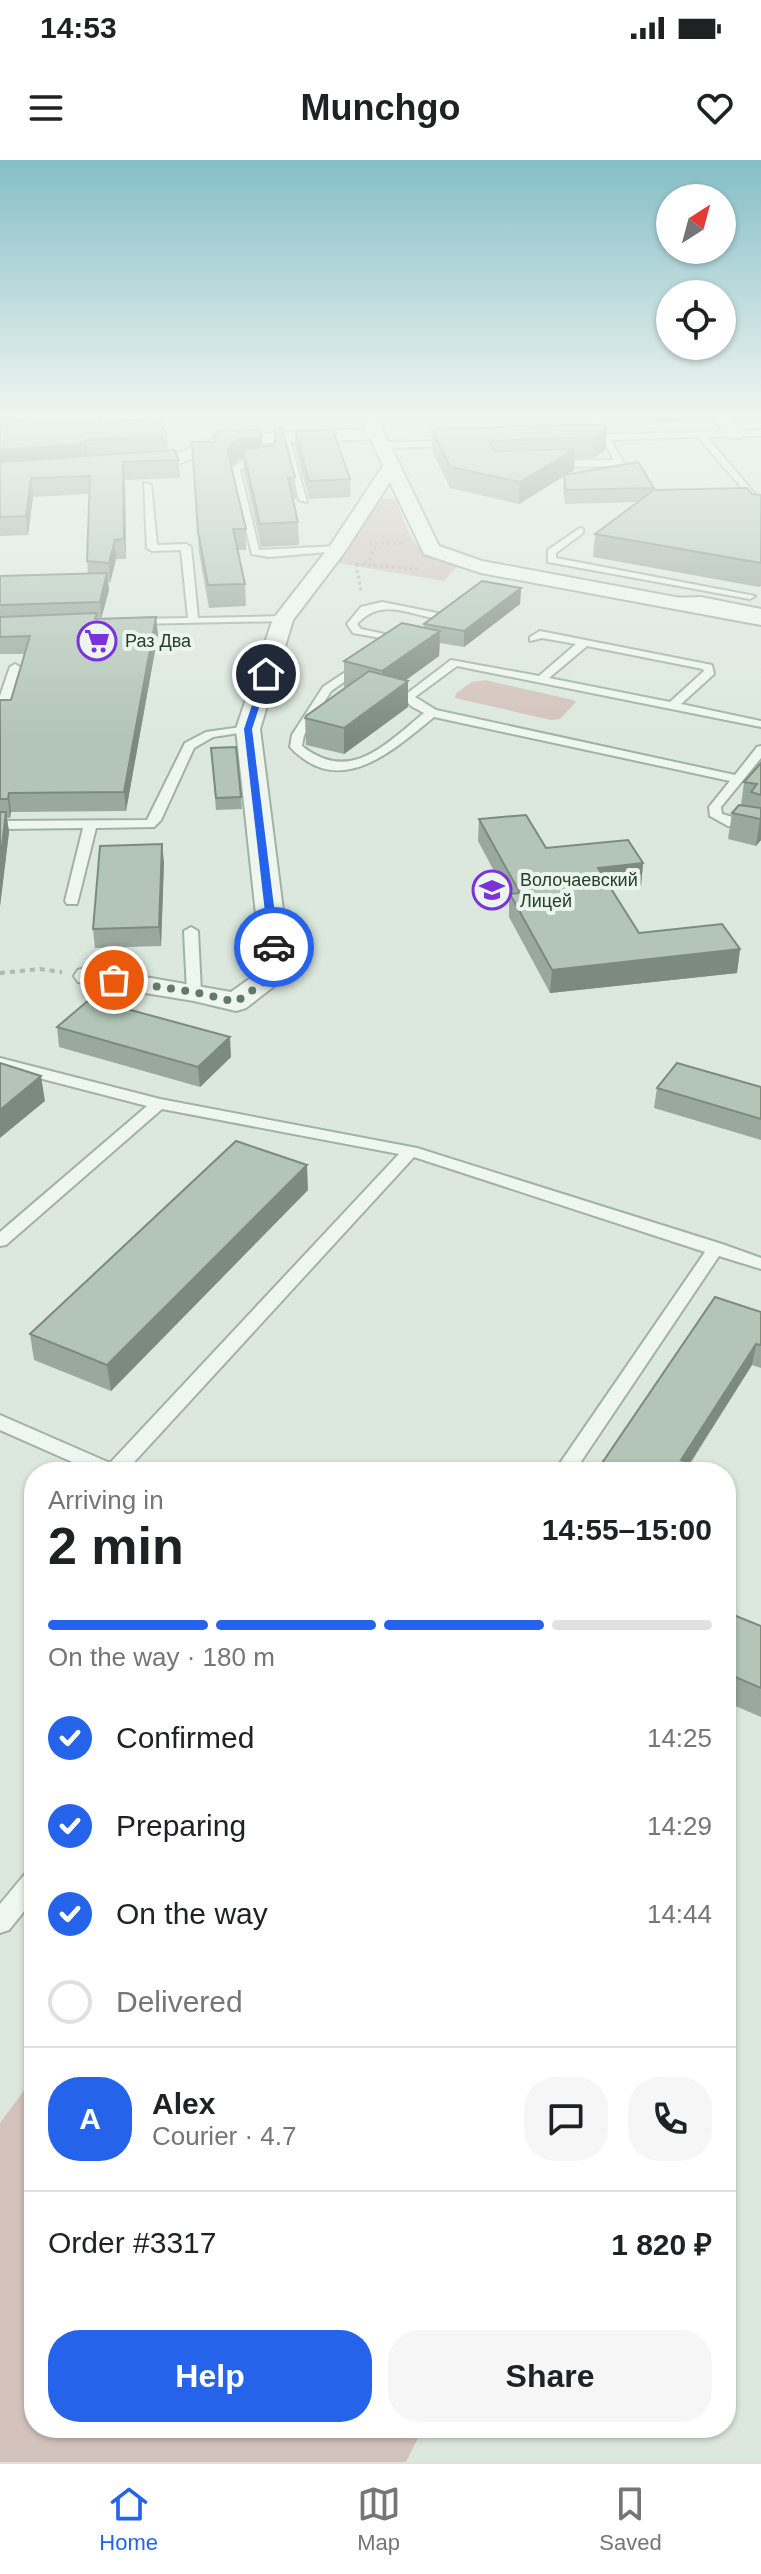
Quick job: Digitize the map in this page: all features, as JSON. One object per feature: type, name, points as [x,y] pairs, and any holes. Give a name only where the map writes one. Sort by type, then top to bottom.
[{"type":"street","points":[[88,976],[194,992],[236,1002],[277,973],[248,729],[283,619],[337,549],[349,523]]},
{"type":"street","points":[[419,523],[431,550],[451,559],[761,619]]},
{"type":"lane","points":[[150,523],[152,548],[186,547],[193,620]]},
{"type":"lane","points":[[248,523],[255,552],[269,554],[337,549]]},
{"type":"lane","points":[[580,531],[551,552],[551,560],[756,598]]},
{"type":"lane","points":[[738,607],[756,598]]},
{"type":"lane","points":[[666,601],[701,600],[761,612]]},
{"type":"lane","points":[[413,643],[357,631],[352,624],[365,609],[382,605],[437,616]]},
{"type":"lane","points":[[117,623],[283,619]]},
{"type":"lane","points":[[534,639],[540,634],[708,667],[710,672],[673,706]]},
{"type":"lane","points":[[387,649],[399,640]]},
{"type":"lane","points":[[540,680],[584,643]]},
{"type":"lane","points":[[442,650],[456,653],[455,662],[409,697],[432,713],[737,779]]},
{"type":"lane","points":[[375,657],[327,689],[298,735],[296,747],[306,758],[322,765],[358,765],[373,758],[432,713]]},
{"type":"lane","points":[[455,662],[761,724]]},
{"type":"lane","points":[[0,714],[15,667]]},
{"type":"lane","points":[[0,825],[154,822],[189,746],[210,734],[248,729]]},
{"type":"lane","points":[[761,750],[715,807],[716,816],[761,829]]},
{"type":"lane","points":[[72,901],[90,825]]},
{"type":"lane","points":[[191,931],[194,992]]},
{"type":"lane","points":[[0,1063],[159,1104],[411,1151],[761,1264]]},
{"type":"lane","points":[[0,1241],[159,1104]]},
{"type":"lane","points":[[121,1462],[411,1151]]},
{"type":"lane","points":[[571,1462],[716,1248]]},
{"type":"lane","points":[[0,1422],[90,1462]]},
{"type":"lane","points":[[0,1922],[24,1893]]},
{"type":"path","points":[[365,609],[356,564],[369,562],[376,544]]},
{"type":"path","points":[[0,973],[40,969],[88,976]]},
{"type":"shaded area","points":[[363,523],[404,523],[422,549],[458,565],[444,581],[338,563]]},
{"type":"shaded area","points":[[485,680],[576,702],[560,719],[551,720],[455,698],[456,693],[472,682]]},
{"type":"shaded area","points":[[24,2091],[24,2438],[418,2438],[406,2462],[0,2462],[0,2123]]},
{"type":"building","points":[[88,523],[124,523],[124,539],[115,540],[109,563],[87,561]]},
{"type":"building","points":[[197,523],[245,523],[246,529],[233,529],[245,584],[208,585]]},
{"type":"building","points":[[609,523],[761,523],[761,563],[595,534]]},
{"type":"building","points":[[107,573],[100,602],[0,605],[0,576]]},
{"type":"building","points":[[482,581],[521,588],[464,631],[424,624]]},
{"type":"building","points":[[97,613],[95,619],[156,617],[124,792],[9,793],[8,799],[0,799],[0,700],[11,700],[30,636],[0,637],[0,617]]},
{"type":"building","points":[[402,623],[440,631],[382,671],[344,661]]},
{"type":"building","points":[[369,671],[408,681],[344,728],[305,718],[306,716]]},
{"type":"building","points":[[236,747],[241,797],[216,798],[211,748]]},
{"type":"building","points":[[761,763],[761,795],[751,792],[757,784],[744,782]]},
{"type":"building","points":[[739,805],[761,808],[761,818],[732,813]]},
{"type":"building","points":[[0,812],[6,812],[0,863]]},
{"type":"building","points":[[526,815],[546,848],[628,840],[643,863],[598,868],[639,933],[722,924],[740,949],[552,970],[510,894],[520,893],[479,819]]},
{"type":"building","points":[[162,844],[159,927],[93,929],[100,846]]},
{"type":"building","points":[[90,999],[230,1037],[198,1067],[57,1027]]},
{"type":"building","points":[[0,1063],[41,1076],[0,1110]]},
{"type":"building","points":[[677,1063],[761,1087],[761,1119],[657,1088]]},
{"type":"building","points":[[236,1141],[307,1165],[107,1365],[30,1334]]},
{"type":"building","points":[[715,1297],[761,1312],[761,1345],[756,1344],[681,1460],[686,1462],[603,1462]]},
{"type":"building","points":[[736,1616],[761,1626],[761,1688],[736,1677]]},
{"type":"way so far","points":[[114,980],[236,1002],[277,973],[274,947]]},
{"type":"place","name":"Раз Два","points":[[97,641]]},
{"type":"place","name":"Волочаевский Лицей","points":[[492,890]]},
{"type":"route","points":[[266,674],[248,729],[274,947]]}]
